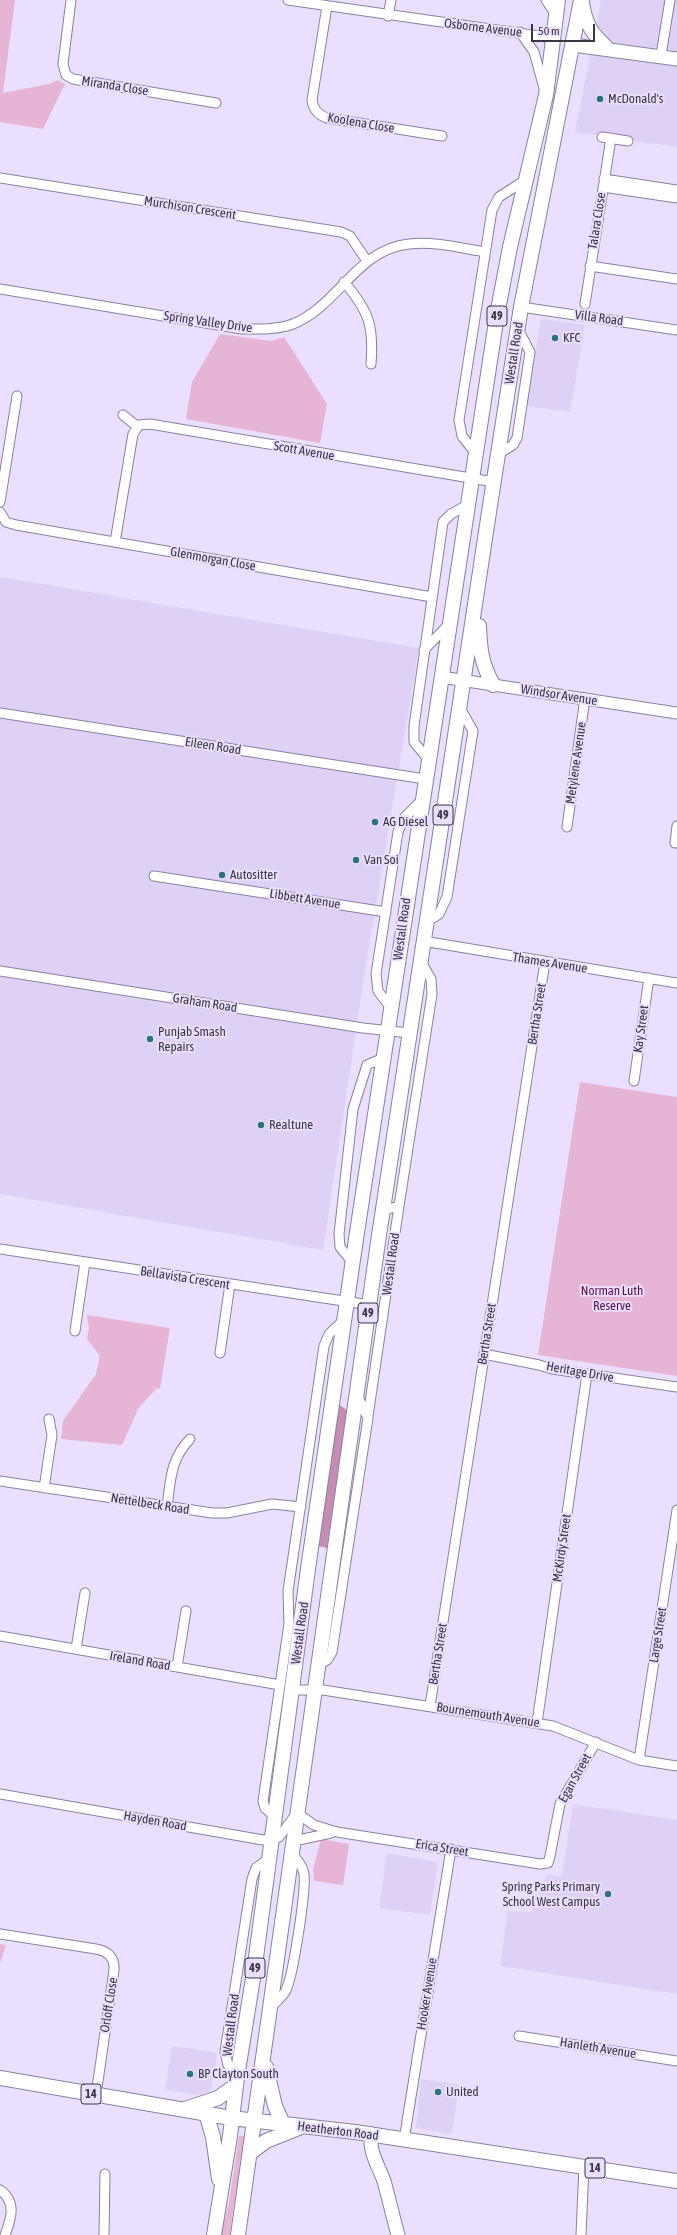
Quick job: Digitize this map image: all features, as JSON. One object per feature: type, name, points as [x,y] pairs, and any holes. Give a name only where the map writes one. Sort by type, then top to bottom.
[{"type":"main road","name":"Westall Road","points":[[231,2118],[276,1818],[286,1688],[326,1448],[388,1030],[386,1003],[422,800],[500,300],[510,246],[546,95],[558,0]]},
{"type":"main road","name":"Westall Road","points":[[255,2120],[317,1666],[378,1242],[498,454],[521,307],[582,0]]},
{"type":"main road","points":[[582,0],[585,20],[591,32],[610,50]]},
{"type":"main road","name":"Osborne Avenue","points":[[553,38],[573,45],[661,55],[677,59]]},
{"type":"main road","points":[[477,599],[480,654],[485,670],[493,685]]},
{"type":"main road","points":[[356,1239],[378,1242]]},
{"type":"main road","points":[[264,2054],[271,2094],[283,2124]]},
{"type":"main road","name":"Heatherton Road","points":[[0,2078],[231,2118],[376,2135],[677,2181]]},
{"type":"main road","points":[[182,2110],[218,2098],[236,2082]]},
{"type":"main road","points":[[206,2113],[213,2137],[220,2195]]},
{"type":"main road","name":"49","points":[[214,2235],[231,2118]]},
{"type":"main road","name":"49","points":[[238,2235],[255,2120]]},
{"type":"main road","points":[[250,2153],[266,2141],[302,2126]]},
{"type":"main road","points":[[376,2135],[383,2164],[383,2179],[398,2235]]},
{"type":"street","name":"Miranda Close","points":[[71,0],[63,64],[66,75],[73,79],[216,103]]},
{"type":"street","name":"Osborne Avenue","points":[[288,0],[388,16],[520,32],[553,38]]},
{"type":"street","points":[[388,16],[391,0]]},
{"type":"street","points":[[546,0],[556,15]]},
{"type":"street","points":[[661,55],[670,0]]},
{"type":"street","name":"Koolena Close","points":[[326,6],[312,100],[314,108],[318,114],[326,118],[442,136]]},
{"type":"street","points":[[520,32],[534,52],[546,95]]},
{"type":"street","name":"Talara Close","points":[[584,304],[604,183],[606,137],[628,141]]},
{"type":"street","name":"Murchison Crescent","points":[[0,178],[341,232],[350,236],[367,261]]},
{"type":"street","points":[[476,454],[462,436],[459,420],[485,252],[494,204],[500,197],[527,179]]},
{"type":"street","points":[[604,183],[677,190]]},
{"type":"street","points":[[604,183],[677,198]]},
{"type":"street","name":"Spring Valley Drive","points":[[0,289],[242,329],[268,329],[293,324],[314,312],[367,261],[385,251],[409,244],[434,244],[485,252]]},
{"type":"street","points":[[590,266],[677,279]]},
{"type":"street","points":[[344,282],[367,313],[373,342],[371,364]]},
{"type":"street","name":"Villa Road","points":[[521,307],[677,330]]},
{"type":"street","name":"Westall Road","points":[[498,454],[513,445],[517,438],[530,352],[518,329]]},
{"type":"street","points":[[0,502],[17,396]]},
{"type":"street","points":[[116,542],[133,434],[138,427],[123,415]]},
{"type":"street","name":"Scott Avenue","points":[[138,427],[150,424],[472,480],[494,482]]},
{"type":"street","points":[[428,759],[414,742],[414,726],[443,522],[451,514],[469,504]]},
{"type":"street","name":"Glenmorgan Close","points":[[0,512],[6,522],[16,525],[432,597]]},
{"type":"street","points":[[424,650],[449,624]]},
{"type":"street","name":"Windsor Avenue","points":[[441,677],[677,713]]},
{"type":"street","name":"Metylene Avenue","points":[[567,827],[585,698]]},
{"type":"street","points":[[427,922],[439,914],[447,898],[473,730],[460,708]]},
{"type":"street","name":"Eileen Road","points":[[0,713],[425,780]]},
{"type":"street","name":"Westall Road","points":[[386,1003],[377,987],[376,974],[400,826],[404,818],[422,800]]},
{"type":"street","points":[[675,843],[677,826]]},
{"type":"street","name":"Libbett Avenue","points":[[154,876],[386,912]]},
{"type":"street","name":"Thames Avenue","points":[[423,942],[677,983]]},
{"type":"street","name":"Westall Road","points":[[317,1666],[327,1660],[332,1652],[432,994],[431,978],[420,960]]},
{"type":"street","name":"Bertha Street","points":[[430,1706],[545,962]]},
{"type":"street","name":"Graham Road","points":[[0,971],[363,1028],[409,1033]]},
{"type":"street","name":"Kay Street","points":[[634,1080],[649,978]]},
{"type":"street","points":[[353,1263],[340,1246],[339,1234],[353,1109],[367,1065],[383,1058]]},
{"type":"street","points":[[384,1210],[399,1206]]},
{"type":"street","name":"Bellavista Crescent","points":[[0,1249],[370,1306]]},
{"type":"street","points":[[75,1331],[85,1262]]},
{"type":"street","points":[[220,1353],[230,1284]]},
{"type":"street","name":"Westall Road","points":[[286,1688],[288,1591],[324,1346],[328,1334],[344,1320]]},
{"type":"street","name":"Heritage Drive","points":[[484,1354],[552,1369],[677,1387]]},
{"type":"street","name":"McKirdy Street","points":[[537,1723],[587,1374]]},
{"type":"street","points":[[356,1393],[368,1418]]},
{"type":"street","points":[[44,1488],[52,1435],[49,1419]]},
{"type":"street","points":[[167,1506],[174,1461],[180,1449],[190,1439]]},
{"type":"street","points":[[306,1470],[310,1462],[326,1448]]},
{"type":"street","name":"Nettelbeck Road","points":[[0,1481],[220,1513],[272,1504],[301,1507]]},
{"type":"street","name":"Large Street","points":[[639,1760],[677,1510]]},
{"type":"street","points":[[76,1649],[85,1593]]},
{"type":"street","points":[[176,1667],[186,1611]]},
{"type":"street","name":"Ireland Road","points":[[0,1636],[286,1688]]},
{"type":"street","name":"Bournemouth Avenue","points":[[286,1688],[314,1689],[537,1723],[564,1729],[639,1760],[677,1766]]},
{"type":"street","name":"Egan Street","points":[[548,1863],[560,1804],[596,1742]]},
{"type":"street","name":"Hayden Road","points":[[0,1794],[263,1840],[272,1839]]},
{"type":"street","points":[[272,1839],[283,1833],[298,1813]]},
{"type":"street","name":"Erica Street","points":[[298,1813],[314,1825],[337,1832],[540,1864],[548,1863]]},
{"type":"street","name":"Erica Street","points":[[293,1847],[313,1836],[337,1832]]},
{"type":"street","name":"Hooker Avenue","points":[[404,2140],[451,1849]]},
{"type":"street","name":"Orloff Close","points":[[0,1934],[96,1948],[111,1956],[114,1970],[96,2095]]},
{"type":"street","name":"Hanleth Avenue","points":[[519,2036],[677,2060]]},
{"type":"street","points":[[581,2235],[584,2166]]},
{"type":"street","points":[[104,2235],[105,2174]]},
{"type":"street","points":[[0,2190],[9,2199],[12,2210],[5,2235]]},
{"type":"shaded area","points":[[601,0],[677,0],[677,147],[575,132]]},
{"type":"shaded area","points":[[541,319],[585,325],[570,412],[526,406]]},
{"type":"shaded area","points":[[0,577],[419,648],[365,970],[323,1250],[0,1194]]},
{"type":"shaded area","points":[[338,1404],[347,1410],[327,1548],[318,1546]]},
{"type":"shaded area","name":"Spring Parks Primary School West Campus","points":[[573,1804],[677,1820],[677,1994],[500,1966],[508,1911],[531,1912],[547,1875],[562,1876]]},
{"type":"shaded area","points":[[387,1853],[438,1862],[430,1915],[379,1908]]},
{"type":"shaded area","points":[[172,2046],[217,2053],[211,2091],[200,2095],[165,2090]]},
{"type":"shaded area","name":"United","points":[[421,2079],[459,2085],[452,2134],[416,2128]]},
{"type":"green space","points":[[0,0],[15,0],[3,93],[49,84],[58,80],[65,84],[43,129],[0,122]]},
{"type":"green space","points":[[220,334],[271,341],[284,337],[327,404],[320,443],[186,419],[192,382]]},
{"type":"green space","name":"Norman Luth Reserve","points":[[580,1082],[677,1097],[677,1376],[538,1355]]},
{"type":"green space","points":[[87,1315],[170,1328],[160,1389],[157,1388],[138,1409],[122,1445],[61,1439],[63,1421],[96,1374],[100,1356],[87,1339],[89,1328]]},
{"type":"green space","points":[[321,1839],[349,1844],[343,1885],[314,1881],[313,1869]]},
{"type":"green space","points":[[0,1944],[6,1945],[0,1963]]},
{"type":"green space","points":[[239,2136],[245,2136],[237,2202],[234,2202],[230,2235],[221,2235],[229,2202]]},
{"type":"place","name":"McDonald's","points":[[600,99]]},
{"type":"place","name":"KFC","points":[[555,338]]},
{"type":"place","name":"AG Diesel","points":[[375,822]]},
{"type":"place","name":"Van Soi","points":[[356,860]]},
{"type":"place","name":"Autositter","points":[[222,875]]},
{"type":"place","name":"Punjab Smash Repairs","points":[[150,1039]]},
{"type":"place","name":"Realtune","points":[[261,1125]]},
{"type":"place","name":"Spring Parks Primary School West Campus","points":[[608,1894]]},
{"type":"place","name":"BP Clayton South","points":[[190,2074]]},
{"type":"place","name":"United","points":[[438,2092]]}]
